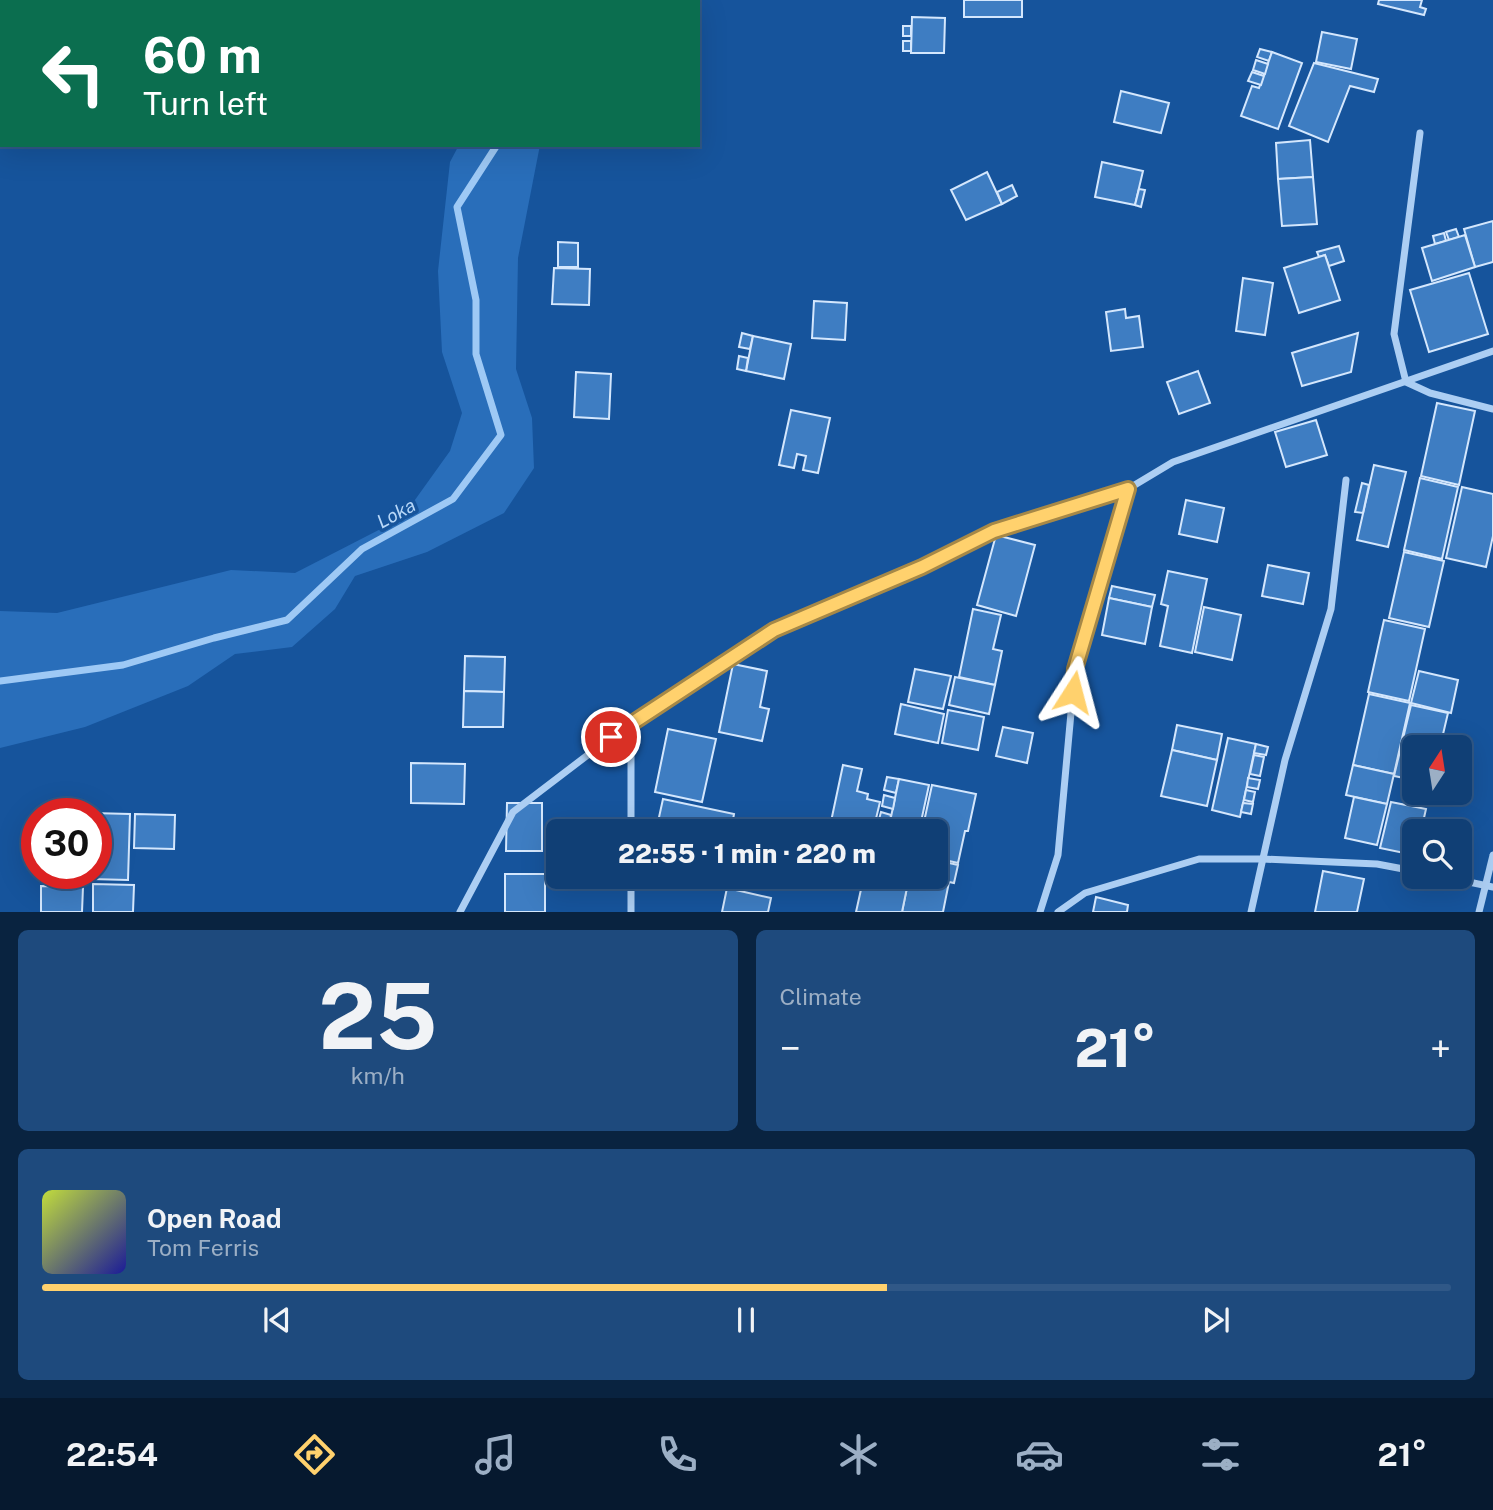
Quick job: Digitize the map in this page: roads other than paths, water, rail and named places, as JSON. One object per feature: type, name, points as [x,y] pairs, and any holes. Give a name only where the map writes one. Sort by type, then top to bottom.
[{"type":"street","points":[[1406,382],[1394,334],[1420,133]]},
{"type":"street","points":[[460,912],[513,811],[631,722],[774,630],[922,567],[994,531],[1128,489],[1173,462],[1493,351]]},
{"type":"street","points":[[1406,382],[1430,393],[1493,409]]},
{"type":"street","points":[[1251,912],[1285,760],[1331,608],[1346,480]]},
{"type":"street","points":[[1040,912],[1058,855],[1075,669],[1128,489]]},
{"type":"street","points":[[631,722],[631,819]]},
{"type":"street","points":[[1479,912],[1493,855]]},
{"type":"street","points":[[1058,912],[1085,892],[1199,859],[1377,864],[1402,869]]},
{"type":"street","points":[[1472,882],[1493,887]]},
{"type":"street","points":[[631,889],[631,912]]},
{"type":"waterway","name":"Loka","points":[[0,681],[123,665],[287,620],[362,549],[453,499],[501,435],[476,354],[476,300],[457,207],[496,147]]}]
